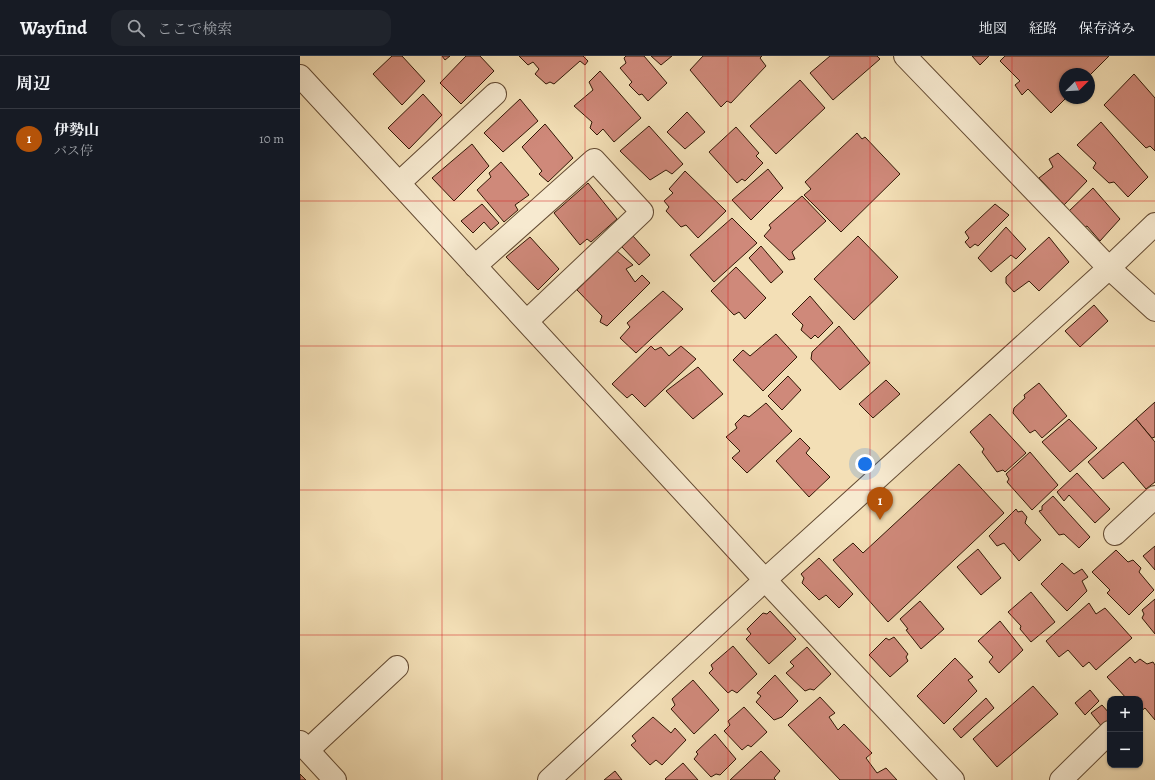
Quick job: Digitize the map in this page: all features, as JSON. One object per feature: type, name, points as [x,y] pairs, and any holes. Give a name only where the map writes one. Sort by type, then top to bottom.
[{"type":"street","points":[[911,58],[1109,268],[1155,310]]},
{"type":"street","points":[[300,76],[765,580],[953,780]]},
{"type":"street","points":[[399,183],[495,94]]},
{"type":"street","points":[[475,266],[594,160],[642,212],[526,322]]},
{"type":"street","points":[[549,780],[765,580],[1109,268],[1155,224]]},
{"type":"street","points":[[1115,534],[1155,497]]},
{"type":"street","points":[[335,780],[304,746],[397,667]]},
{"type":"street","points":[[1061,780],[1107,735]]},
{"type":"building","points":[[392,56],[402,56],[425,81],[402,105],[373,74]]},
{"type":"building","points":[[442,56],[450,56],[445,60]]},
{"type":"building","points":[[466,56],[480,56],[494,71],[461,104],[440,83]]},
{"type":"building","points":[[519,56],[583,56],[588,61],[585,65],[580,61],[554,84],[550,82],[546,84],[535,74],[539,69],[533,62],[528,65]]},
{"type":"building","points":[[626,56],[644,56],[667,83],[648,101],[642,94],[639,95],[629,85],[632,82],[620,68],[626,63],[624,58]]},
{"type":"building","points":[[651,56],[672,56],[661,65]]},
{"type":"building","points":[[703,56],[762,56],[760,58],[766,66],[731,103],[727,101],[721,107],[690,70]]},
{"type":"building","points":[[830,56],[877,56],[880,59],[833,100],[810,73]]},
{"type":"building","points":[[972,56],[989,56],[980,65]]},
{"type":"building","points":[[1005,56],[1109,56],[1095,70],[1095,68],[1059,68],[1060,104],[1051,113],[1028,89],[1022,95],[1015,85],[1020,81],[1000,61]]},
{"type":"building","points":[[600,71],[641,118],[614,142],[603,129],[597,135],[590,128],[592,122],[574,106],[593,90],[589,82]]},
{"type":"building","points":[[1134,74],[1155,98],[1155,151],[1150,146],[1146,148],[1104,105]]},
{"type":"building","points":[[800,80],[825,108],[776,154],[750,126]]},
{"type":"building","points":[[423,94],[442,115],[409,149],[388,128]]},
{"type":"building","points":[[520,99],[538,121],[503,152],[484,133]]},
{"type":"building","points":[[687,112],[705,132],[685,149],[667,132]]},
{"type":"building","points":[[1101,122],[1148,177],[1128,197],[1114,182],[1109,183],[1093,168],[1096,163],[1077,145]]},
{"type":"building","points":[[545,124],[573,158],[548,182],[539,174],[542,171],[522,147]]},
{"type":"building","points":[[649,126],[683,164],[672,174],[666,170],[650,180],[620,151]]},
{"type":"building","points":[[736,127],[759,153],[756,156],[763,163],[745,181],[742,179],[737,183],[709,152]]},
{"type":"building","points":[[857,133],[862,139],[865,137],[900,174],[841,232],[804,195],[811,189],[805,182]]},
{"type":"building","points":[[472,144],[489,166],[454,201],[432,178]]},
{"type":"building","points":[[1058,153],[1087,181],[1064,205],[1039,178],[1053,167],[1049,159]]},
{"type":"building","points":[[501,162],[529,195],[515,205],[518,210],[504,222],[477,190],[491,177],[489,173]]},
{"type":"building","points":[[768,169],[783,188],[751,220],[732,200]]},
{"type":"building","points":[[685,171],[726,211],[698,238],[686,225],[681,227],[666,211],[669,207],[664,201],[673,193],[669,189]]},
{"type":"building","points":[[588,183],[617,219],[591,242],[587,239],[580,245],[554,213]]},
{"type":"building","points":[[1093,188],[1120,219],[1100,241],[1087,226],[1083,228],[1068,212]]},
{"type":"building","points":[[802,196],[826,221],[792,252],[795,259],[789,260],[764,236],[771,228],[769,225]]},
{"type":"building","points":[[482,204],[499,223],[491,230],[484,222],[473,233],[461,221]]},
{"type":"building","points":[[995,204],[1009,215],[978,246],[975,244],[970,248],[965,242],[969,238],[965,232]]},
{"type":"building","points":[[732,218],[757,243],[714,282],[690,255]]},
{"type":"building","points":[[1006,227],[1026,249],[1016,259],[1011,255],[991,272],[978,258]]},
{"type":"building","points":[[633,236],[650,255],[639,265],[622,247]]},
{"type":"building","points":[[858,236],[898,277],[854,320],[814,279]]},
{"type":"building","points":[[530,237],[559,269],[538,290],[506,257]]},
{"type":"building","points":[[1049,237],[1069,262],[1039,291],[1029,281],[1014,292],[1006,283],[1006,277]]},
{"type":"building","points":[[761,246],[783,272],[771,283],[749,258]]},
{"type":"building","points":[[617,251],[633,265],[626,269],[635,282],[642,275],[650,283],[607,326],[600,322],[602,316],[577,290]]},
{"type":"building","points":[[736,267],[766,298],[745,319],[739,312],[734,315],[711,291]]},
{"type":"building","points":[[663,291],[683,309],[636,353],[620,338],[630,327],[627,323]]},
{"type":"building","points":[[810,296],[833,323],[818,338],[815,335],[811,339],[801,330],[803,325],[792,314]]},
{"type":"building","points":[[1094,305],[1108,321],[1080,347],[1065,331]]},
{"type":"building","points":[[839,326],[870,363],[840,390],[811,359],[812,352]]},
{"type":"building","points":[[776,334],[797,357],[763,391],[733,360],[743,350],[750,356]]},
{"type":"building","points":[[651,346],[655,350],[661,347],[669,356],[681,346],[696,359],[645,407],[632,394],[627,398],[612,384]]},
{"type":"building","points":[[698,367],[723,394],[693,419],[666,391]]},
{"type":"building","points":[[788,376],[801,390],[782,410],[768,396]]},
{"type":"building","points":[[886,380],[900,394],[873,418],[859,404]]},
{"type":"building","points":[[1039,383],[1067,416],[1042,438],[1035,430],[1030,433],[1013,413],[1014,408],[1025,398],[1024,395]]},
{"type":"building","points":[[1155,402],[1155,437],[1152,438],[1136,419]]},
{"type":"building","points":[[766,403],[792,431],[747,473],[732,458],[740,451],[726,437],[737,428],[735,424],[744,415],[749,417]]},
{"type":"building","points":[[990,414],[1026,453],[1005,472],[1003,470],[997,472],[982,452],[984,449],[970,432]]},
{"type":"building","points":[[1069,419],[1097,448],[1070,472],[1042,442]]},
{"type":"building","points":[[1136,419],[1155,442],[1155,482],[1146,489],[1123,462],[1103,479],[1088,462]]},
{"type":"building","points":[[800,438],[810,448],[806,453],[830,477],[809,497],[776,461]]},
{"type":"building","points":[[1030,452],[1058,485],[1032,510],[1007,482],[1009,479],[1006,474]]},
{"type":"building","points":[[959,464],[1004,513],[888,622],[833,560],[853,543],[863,553]]},
{"type":"building","points":[[1077,473],[1110,509],[1095,523],[1069,495],[1064,501],[1057,492]]},
{"type":"building","points":[[1053,496],[1090,537],[1079,548],[1064,534],[1059,535],[1039,511],[1042,510],[1042,506]]},
{"type":"building","points":[[1016,509],[1018,512],[1022,511],[1027,517],[1025,523],[1041,540],[1019,561],[1004,543],[997,546],[989,536]]},
{"type":"building","points":[[1155,546],[1155,570],[1143,556]]},
{"type":"building","points":[[978,549],[1001,578],[981,595],[957,567]]},
{"type":"building","points":[[1116,550],[1128,562],[1133,560],[1141,568],[1139,572],[1154,590],[1129,615],[1107,593],[1110,590],[1092,572]]},
{"type":"building","points":[[819,558],[853,594],[839,608],[826,595],[819,600],[802,583],[804,578],[801,574]]},
{"type":"building","points":[[1062,563],[1074,574],[1082,569],[1088,577],[1082,581],[1087,591],[1067,611],[1041,584]]},
{"type":"building","points":[[1031,592],[1055,622],[1031,642],[1020,629],[1021,626],[1008,612]]},
{"type":"building","points":[[1155,599],[1155,634],[1142,618],[1144,614],[1142,610]]},
{"type":"building","points":[[920,601],[944,629],[921,649],[906,630],[908,629],[900,619]]},
{"type":"building","points":[[1089,603],[1096,614],[1105,608],[1132,638],[1096,670],[1089,662],[1083,667],[1068,650],[1059,657],[1046,641]]},
{"type":"building","points":[[770,611],[796,639],[769,664],[746,639],[751,634],[747,629],[763,613],[767,614]]},
{"type":"building","points":[[1000,621],[1023,650],[999,673],[989,662],[993,657],[978,641]]},
{"type":"building","points":[[894,637],[908,654],[906,657],[908,661],[890,677],[869,655],[886,638],[889,640]]},
{"type":"building","points":[[733,646],[757,674],[737,693],[732,690],[728,693],[709,673],[713,669],[711,665]]},
{"type":"building","points":[[807,647],[831,674],[814,690],[810,689],[805,691],[786,673],[794,666],[790,662]]},
{"type":"building","points":[[1130,657],[1135,663],[1140,659],[1147,664],[1153,662],[1155,665],[1155,720],[1145,708],[1143,710],[1143,696],[1124,696],[1107,677]]},
{"type":"building","points":[[955,658],[973,677],[968,680],[977,691],[944,724],[917,696]]},
{"type":"building","points":[[775,675],[798,701],[782,717],[774,720],[756,702],[761,696],[757,693]]},
{"type":"building","points":[[693,680],[719,710],[694,734],[671,709],[675,705],[672,699]]},
{"type":"building","points":[[1033,686],[1058,714],[997,767],[973,739]]},
{"type":"building","points":[[1090,690],[1099,701],[1085,715],[1075,703]]},
{"type":"building","points":[[820,697],[835,713],[829,717],[838,730],[844,724],[872,753],[866,758],[877,773],[886,768],[897,780],[840,780],[788,725]]},
{"type":"building","points":[[986,698],[994,708],[961,738],[953,729]]},
{"type":"building","points":[[1102,705],[1107,711],[1107,723],[1102,727],[1091,713]]},
{"type":"building","points":[[744,707],[767,732],[751,747],[748,745],[742,750],[724,731],[730,725],[728,721]]},
{"type":"building","points":[[653,717],[671,733],[675,728],[686,740],[662,765],[656,760],[650,765],[631,745],[636,741],[632,736]]},
{"type":"building","points":[[715,734],[736,759],[720,775],[716,774],[711,777],[694,759],[698,754],[696,752]]},
{"type":"building","points":[[761,751],[780,771],[774,778],[776,780],[730,780]]},
{"type":"building","points":[[683,763],[698,780],[665,779]]},
{"type":"building","points":[[615,771],[622,780],[604,780]]},
{"type":"building","points":[[300,774],[306,780],[300,780]]},
{"type":"place","name":"伊勢山","points":[[880,520]]}]
